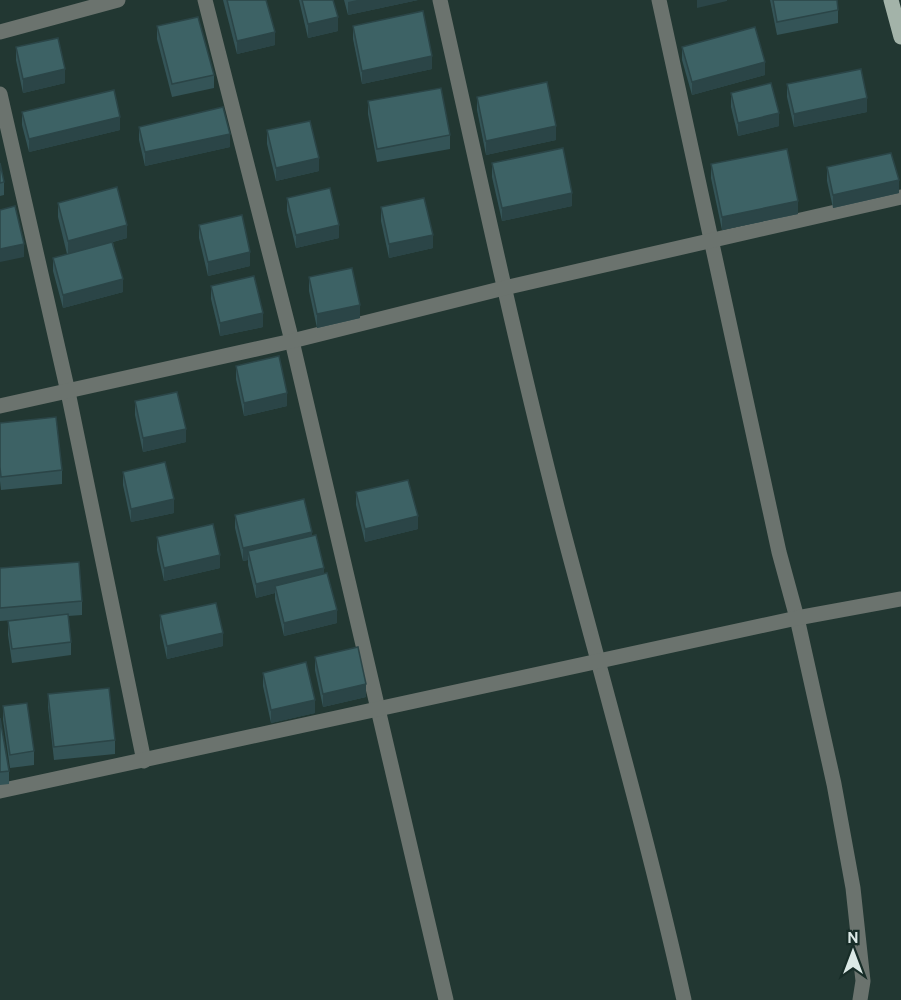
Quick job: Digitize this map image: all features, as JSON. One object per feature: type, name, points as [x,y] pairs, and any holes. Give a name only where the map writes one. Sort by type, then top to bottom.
[{"type":"main road","points":[[891,0],[901,37]]},
{"type":"street","points":[[0,32],[117,0]]},
{"type":"street","points":[[205,0],[292,341],[446,1000]]},
{"type":"street","points":[[440,0],[504,288],[564,534],[661,894],[684,1000]]},
{"type":"street","points":[[659,0],[779,552],[797,618],[834,784],[853,888],[863,981],[860,1000]]},
{"type":"street","points":[[0,94],[68,392],[144,761]]},
{"type":"street","points":[[0,406],[292,341],[504,288],[901,197]]},
{"type":"street","points":[[0,791],[797,618],[901,599]]},
{"type":"building","points":[[227,0],[266,0],[275,32],[237,41]]},
{"type":"building","points":[[302,0],[333,0],[338,17],[308,24]]},
{"type":"building","points":[[773,0],[837,0],[838,10],[777,22]]},
{"type":"building","points":[[423,11],[432,56],[362,71],[353,26]]},
{"type":"building","points":[[198,17],[214,75],[172,84],[157,26]]},
{"type":"building","points":[[755,27],[765,62],[692,82],[682,47]]},
{"type":"building","points":[[58,38],[65,69],[23,79],[16,47]]},
{"type":"building","points":[[861,69],[867,98],[794,114],[787,84]]},
{"type":"building","points":[[547,82],[556,126],[486,141],[477,97]]},
{"type":"building","points":[[771,83],[779,113],[738,123],[731,93]]},
{"type":"building","points":[[441,88],[450,135],[377,149],[368,101]]},
{"type":"building","points":[[114,90],[120,117],[29,139],[22,112]]},
{"type":"building","points":[[223,107],[230,134],[145,152],[139,127]]},
{"type":"building","points":[[310,121],[319,158],[276,168],[267,130]]},
{"type":"building","points":[[563,148],[572,193],[502,208],[492,163]]},
{"type":"building","points":[[787,149],[798,201],[722,217],[711,164]]},
{"type":"building","points":[[891,153],[899,180],[833,195],[827,167]]},
{"type":"building","points":[[0,163],[4,182],[0,183]]},
{"type":"building","points":[[117,187],[127,225],[68,241],[58,203]]},
{"type":"building","points":[[330,188],[339,225],[296,235],[287,198]]},
{"type":"building","points":[[424,198],[433,235],[389,244],[381,207]]},
{"type":"building","points":[[15,206],[24,244],[0,249],[0,210]]},
{"type":"building","points":[[242,215],[250,252],[208,262],[199,225]]},
{"type":"building","points":[[112,242],[123,279],[63,295],[53,258]]},
{"type":"building","points":[[352,268],[360,305],[317,314],[309,277]]},
{"type":"building","points":[[254,276],[263,313],[220,323],[211,286]]},
{"type":"building","points":[[279,356],[287,393],[244,403],[236,366]]},
{"type":"building","points":[[177,392],[186,429],[143,438],[135,401]]},
{"type":"building","points":[[56,417],[62,470],[1,477],[0,423]]},
{"type":"building","points":[[165,462],[174,499],[131,509],[123,472]]},
{"type":"building","points":[[408,480],[418,516],[365,529],[356,492]]},
{"type":"building","points":[[304,499],[312,532],[243,548],[235,515]]},
{"type":"building","points":[[213,524],[220,555],[164,568],[157,537]]},
{"type":"building","points":[[316,535],[324,568],[256,584],[248,551]]},
{"type":"building","points":[[79,562],[82,601],[0,608],[0,568]]},
{"type":"building","points":[[327,573],[337,610],[284,623],[275,586]]},
{"type":"building","points":[[216,603],[223,633],[167,646],[160,615]]},
{"type":"building","points":[[68,614],[71,642],[12,649],[8,621]]},
{"type":"building","points":[[358,647],[366,684],[323,694],[315,657]]},
{"type":"building","points":[[306,662],[315,700],[271,710],[263,673]]},
{"type":"building","points":[[109,688],[115,740],[54,747],[48,694]]},
{"type":"building","points":[[27,703],[34,751],[10,755],[3,706]]},
{"type":"building","points":[[0,718],[9,771],[0,772]]}]
